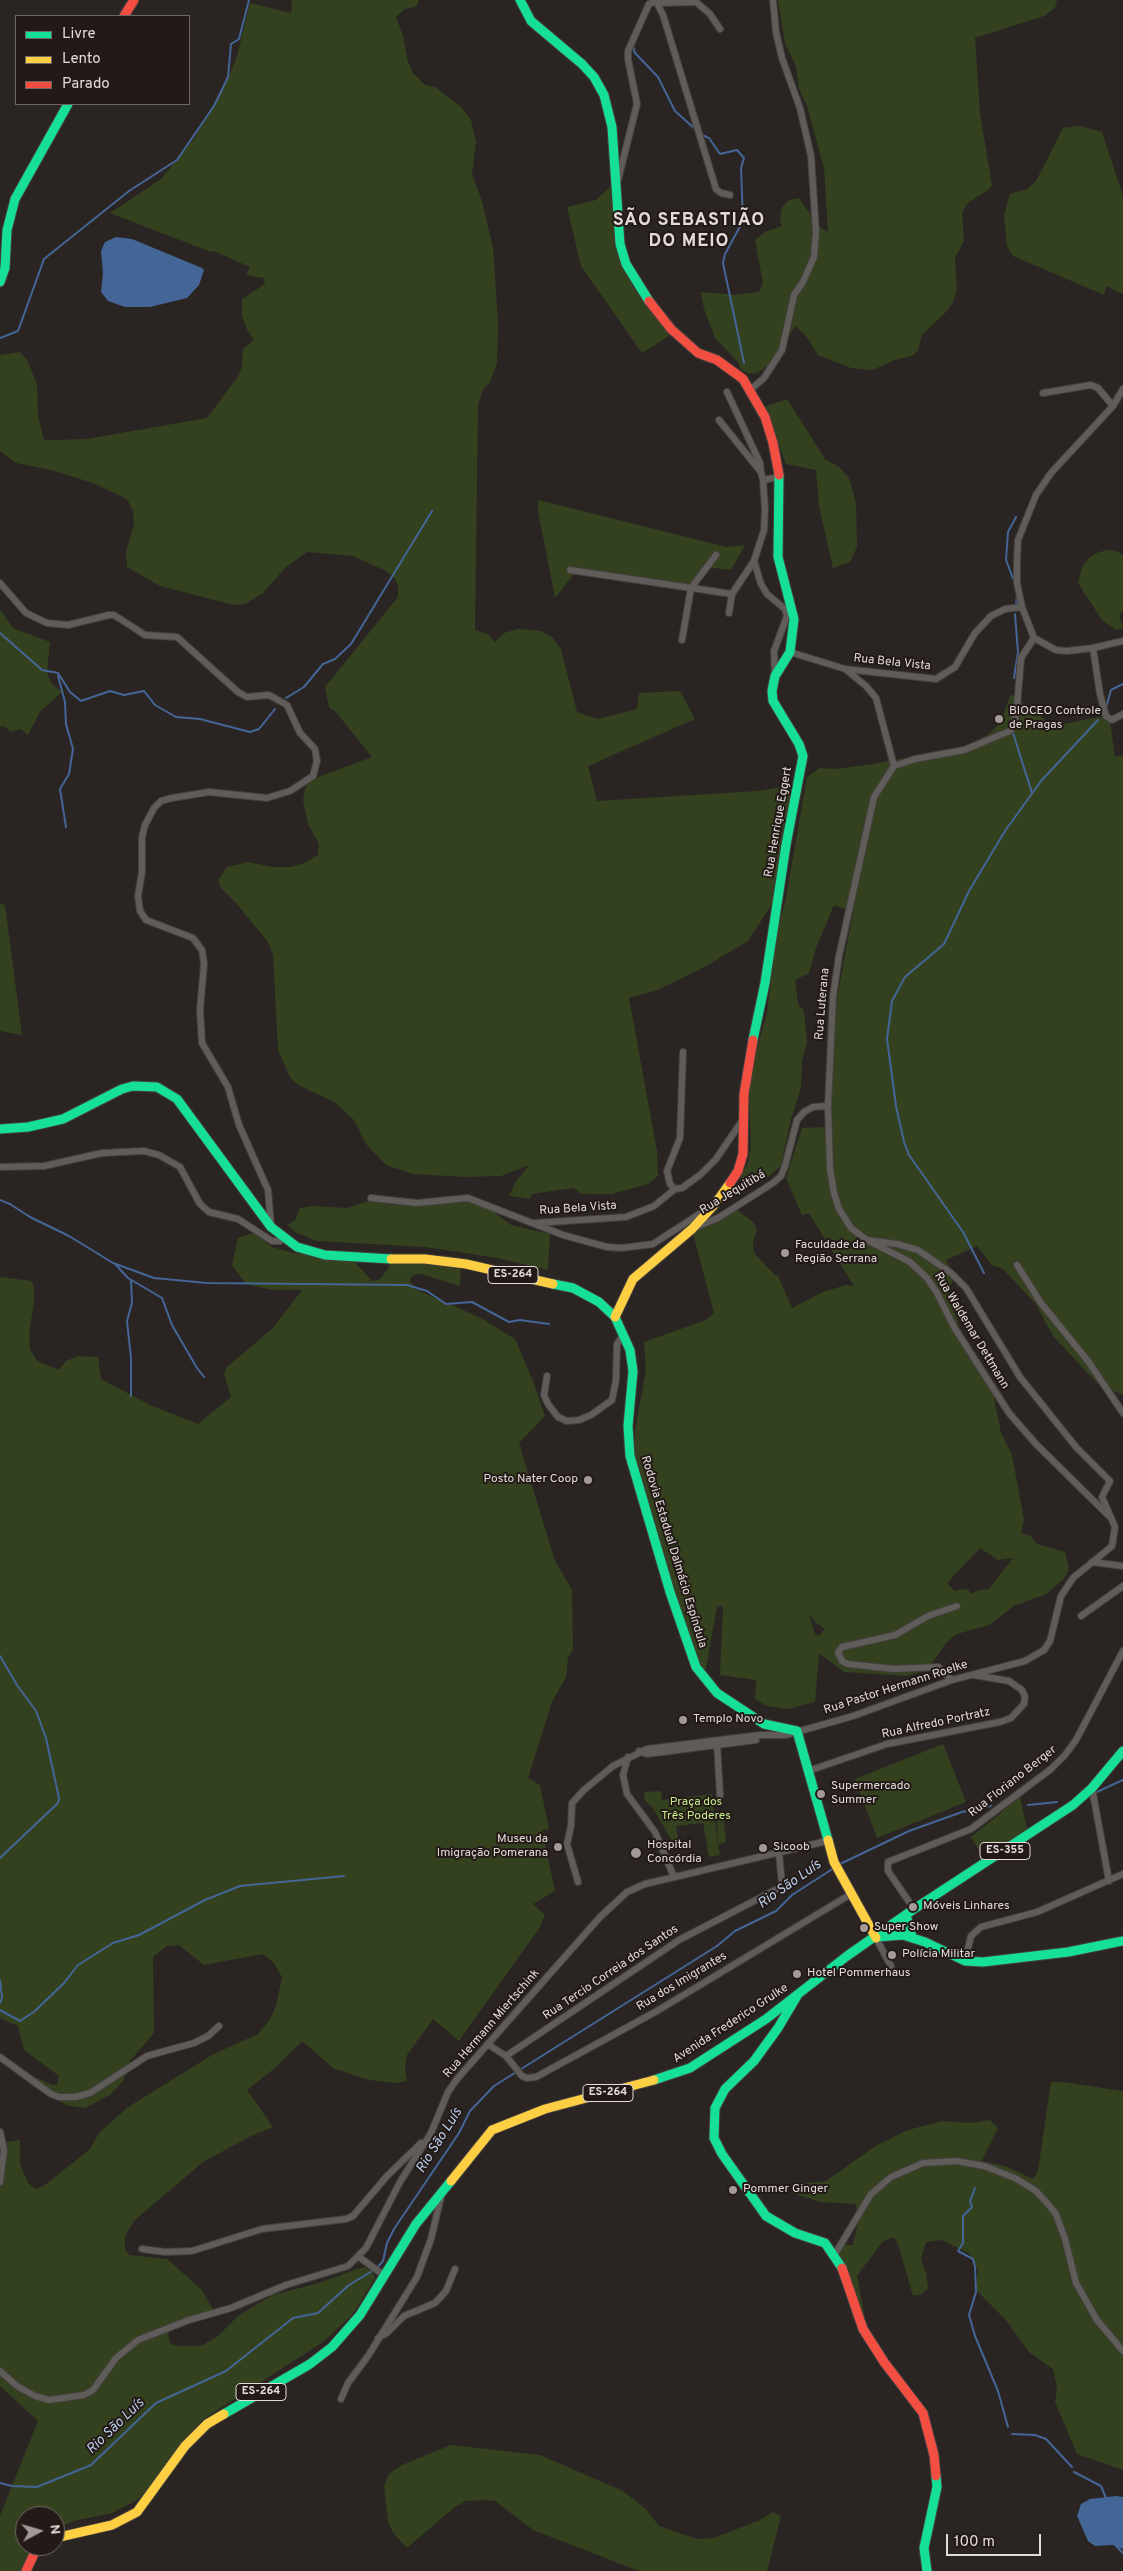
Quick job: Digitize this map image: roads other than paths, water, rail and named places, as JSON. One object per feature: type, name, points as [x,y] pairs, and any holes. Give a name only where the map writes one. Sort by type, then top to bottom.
[{"type":"main road","points":[[125,15],[134,0]]},
{"type":"main road","name":"Rua Henrique Eggert","points":[[520,0],[531,21],[582,64],[600,86],[608,105],[612,127],[620,244],[626,264],[642,292],[685,344],[732,370],[743,379],[766,417],[779,477],[778,557],[794,620],[790,652],[775,676],[773,701],[799,744],[803,756],[802,770],[786,845],[765,983],[748,1064],[744,1094],[743,1154],[738,1172],[715,1204],[692,1229],[633,1279],[615,1317]]},
{"type":"main road","points":[[0,282],[5,268],[7,230],[15,199],[67,105]]},
{"type":"main road","name":"Rodovia Estadual Dalmácio Espíndula","points":[[0,1129],[28,1128],[63,1119],[122,1089],[133,1086],[157,1087],[177,1099],[271,1227],[297,1247],[325,1255],[356,1258],[426,1259],[458,1263],[573,1288],[599,1302],[615,1317],[624,1333],[630,1350],[633,1371],[628,1426],[630,1456],[670,1592],[696,1667],[718,1693],[764,1724],[797,1731]]},
{"type":"main road","points":[[797,1731],[834,1862],[876,1938],[903,1934],[965,1961],[983,1962],[1068,1952],[1123,1941]]},
{"type":"main road","name":"Avenida Frederico Grulke","points":[[438,2200],[485,2136],[498,2126],[546,2109],[682,2072],[766,2019],[847,1956],[876,1938],[914,1909],[1065,1810],[1092,1788],[1123,1751]]},
{"type":"main road","points":[[906,1915],[912,1937]]},
{"type":"main road","points":[[797,1996],[778,2028],[754,2061],[725,2089],[715,2108],[714,2138],[722,2154],[766,2216],[795,2233],[825,2243],[841,2263],[851,2299],[863,2329],[884,2362],[916,2402],[927,2426],[937,2487],[924,2548],[927,2571]]},
{"type":"main road","name":"ES-264","points":[[65,2536],[112,2525],[137,2512],[197,2434],[207,2424],[310,2364],[332,2347],[360,2315],[382,2274],[416,2224],[438,2200]]},
{"type":"main road","points":[[26,2571],[33,2556]]},
{"type":"street","points":[[750,390],[764,378],[782,350],[794,295],[804,282],[814,257],[816,232],[811,156],[800,108],[778,41],[773,0]]},
{"type":"street","points":[[654,1],[696,2],[710,14],[720,29]]},
{"type":"street","points":[[616,186],[637,104],[628,50],[654,1]]},
{"type":"street","points":[[654,1],[716,189],[718,192],[730,195]]},
{"type":"street","points":[[1043,393],[1091,385],[1098,388],[1113,406]]},
{"type":"street","points":[[1123,388],[1113,406],[1051,473],[1036,495],[1018,540],[1018,583],[1022,607],[1034,638],[1056,650],[1093,648],[1123,641]]},
{"type":"street","points":[[726,392],[760,463],[766,509],[764,530],[754,561],[732,594],[728,613]]},
{"type":"street","points":[[719,420],[761,472]]},
{"type":"street","points":[[763,480],[779,477]]},
{"type":"street","points":[[682,640],[691,588],[716,555]]},
{"type":"street","points":[[754,561],[761,584],[767,594],[785,609],[787,616],[774,651],[775,676]]},
{"type":"street","points":[[570,570],[732,594]]},
{"type":"street","points":[[0,582],[26,613],[47,622],[68,624],[114,615],[146,636],[177,637],[238,692],[247,697],[269,696],[287,705],[300,733],[314,749],[317,761],[312,776],[290,791],[268,798],[209,792],[161,801],[154,808],[145,825],[142,836],[142,872],[138,896],[140,911],[146,920],[193,938],[202,950],[204,964],[200,1010],[202,1043],[228,1087],[239,1125],[268,1190],[271,1227]]},
{"type":"street","name":"Rua Bela Vista","points":[[790,652],[845,669],[936,679],[955,667],[975,633],[991,616],[1005,609],[1022,607]]},
{"type":"street","points":[[845,669],[866,686],[876,698],[894,766],[915,759],[964,750],[1010,731],[1014,725],[1017,708],[1021,658],[1034,638]]},
{"type":"street","points":[[1093,648],[1100,694],[1106,716],[1112,720],[1123,714]]},
{"type":"street","name":"Rua Luterana","points":[[867,1240],[851,1228],[839,1209],[830,1169],[828,1106],[833,997],[839,956],[874,797],[894,766]]},
{"type":"street","points":[[675,1189],[667,1178],[667,1171],[680,1138],[683,1052]]},
{"type":"street","name":"Rua Jequitibá","points":[[692,1229],[718,1218],[773,1183],[780,1176],[785,1166],[797,1120],[804,1112],[813,1107],[828,1106]]},
{"type":"street","name":"Rua Bela Vista","points":[[534,1223],[626,1217],[654,1206],[675,1189],[688,1185],[716,1159],[744,1116]]},
{"type":"street","points":[[0,1167],[44,1166],[102,1153],[144,1150],[159,1155],[180,1167],[200,1204],[209,1212],[238,1219],[272,1241],[280,1241],[283,1238]]},
{"type":"street","points":[[371,1198],[417,1203],[468,1198],[563,1236],[607,1247],[635,1248],[653,1244],[715,1204]]},
{"type":"street","name":"Rua Waldemar Dettmann","points":[[867,1240],[918,1250],[951,1272],[966,1288],[1020,1377],[1076,1447],[1110,1481],[1102,1497],[1113,1520],[1115,1533],[1112,1546],[1092,1562]]},
{"type":"street","name":"Rua Waldemar Dettmann","points":[[867,1240],[910,1262],[927,1278],[937,1293],[954,1328],[1009,1413],[1036,1444],[1113,1520]]},
{"type":"street","points":[[1017,1265],[1041,1303],[1082,1354],[1123,1413]]},
{"type":"street","points":[[547,1376],[544,1396],[558,1417],[567,1421],[579,1420],[591,1415],[612,1400],[616,1380],[617,1344],[624,1333]]},
{"type":"street","points":[[1092,1562],[1123,1566]]},
{"type":"street","name":"Rua Pastor Hermann Roelke","points":[[628,1757],[639,1751],[647,1754],[717,1744],[760,1735],[786,1735],[853,1716],[970,1674],[1026,1662],[1044,1650],[1050,1641],[1061,1596],[1072,1578],[1092,1562]]},
{"type":"street","points":[[1081,1616],[1123,1586]]},
{"type":"street","points":[[952,1680],[938,1667],[894,1669],[848,1664],[842,1661],[838,1652],[842,1647],[895,1635],[928,1616],[957,1606]]},
{"type":"street","name":"Rua Floriano Berger","points":[[914,1909],[887,1869],[888,1862],[971,1829],[1051,1769],[1065,1756],[1076,1740],[1123,1652]]},
{"type":"street","name":"Rua Alfredo Portratz","points":[[808,1771],[887,1744],[1000,1722],[1011,1718],[1024,1704],[1025,1697],[1022,1690],[1009,1681],[970,1674]]},
{"type":"street","points":[[717,1744],[720,1795]]},
{"type":"street","points":[[628,1757],[623,1775],[627,1794],[655,1832],[674,1877]]},
{"type":"street","points":[[578,1882],[567,1844],[572,1803],[596,1779],[628,1757]]},
{"type":"street","points":[[1092,1788],[1109,1881]]},
{"type":"street","name":"Rua Hermann Miertschink","points":[[0,2371],[17,2386],[35,2396],[49,2400],[84,2395],[93,2390],[116,2358],[138,2340],[189,2320],[231,2308],[286,2285],[348,2266],[366,2248],[400,2182],[429,2135],[452,2086],[600,1917],[636,1888],[674,1877],[827,1841]]},
{"type":"street","name":"Rua Tercio Correia dos Santos","points":[[506,2056],[679,1940],[779,1888],[782,1884],[779,1853]]},
{"type":"street","points":[[965,1961],[971,1936],[981,1927],[1037,1912],[1123,1874]]},
{"type":"street","name":"Rua dos Imigrantes","points":[[506,2056],[522,2076],[526,2078],[536,2077],[656,2011],[851,1894]]},
{"type":"street","points":[[876,1938],[891,1966]]},
{"type":"street","points":[[0,2057],[51,2094],[59,2097],[76,2097],[90,2093],[147,2056],[194,2043],[208,2036],[219,2026]]},
{"type":"street","points":[[489,2045],[506,2056]]},
{"type":"street","points":[[0,2132],[4,2150],[0,2182]]},
{"type":"street","points":[[142,2249],[165,2252],[192,2252],[262,2229],[346,2219],[353,2216],[387,2176],[429,2135]]},
{"type":"street","points":[[834,2254],[871,2194],[891,2177],[924,2163],[957,2161],[984,2166],[1015,2178],[1036,2191],[1056,2214],[1065,2239],[1076,2283],[1097,2320],[1123,2351]]},
{"type":"street","points":[[340,2399],[348,2383],[368,2356],[416,2277],[431,2239],[438,2200]]},
{"type":"street","points":[[359,2257],[382,2274]]},
{"type":"street","points":[[377,2339],[387,2333],[404,2316],[435,2303],[446,2291],[455,2269]]},
{"type":"water","points":[[116,237],[132,239],[202,268],[204,270],[199,285],[187,298],[150,307],[125,307],[108,301],[101,292],[103,273],[101,251],[105,242]]},
{"type":"water","points":[[1123,2497],[1123,2549],[1113,2545],[1095,2546],[1088,2541],[1077,2516],[1081,2504],[1090,2499]]},
{"type":"waterway","points":[[0,338],[18,331],[44,259],[129,191],[177,160],[214,106],[228,77],[231,44],[239,39],[249,0]]},
{"type":"waterway","points":[[633,46],[635,53],[658,77],[675,111],[695,129]]},
{"type":"waterway","points":[[702,135],[709,138],[720,154],[737,150],[744,158],[741,168],[743,221],[725,254],[723,263],[744,363]]},
{"type":"waterway","points":[[286,698],[304,687],[323,664],[335,659],[351,644],[432,511]]},
{"type":"waterway","points":[[1014,581],[1006,560],[1008,532],[1016,517]]},
{"type":"waterway","points":[[1016,605],[1017,595]]},
{"type":"waterway","points":[[1014,678],[1018,652],[1015,614]]},
{"type":"waterway","points":[[0,633],[42,670],[58,673],[70,692],[81,701],[110,691],[124,695],[144,691],[155,705],[176,717],[200,719],[250,732],[259,729],[275,709]]},
{"type":"waterway","points":[[58,676],[65,702],[66,724],[73,749],[69,774],[60,789],[66,827]]},
{"type":"waterway","points":[[1106,708],[1111,690],[1123,684]]},
{"type":"waterway","points":[[984,1273],[963,1232],[909,1155],[904,1142],[896,1106],[887,1039],[892,1001],[905,977],[944,944],[969,891],[1005,831],[1041,781],[1098,720]]},
{"type":"waterway","points":[[1013,733],[1032,793]]},
{"type":"waterway","points":[[0,1200],[69,1236],[113,1263],[154,1278],[207,1283],[407,1285],[427,1291],[446,1304],[472,1302],[509,1322],[520,1320],[549,1324]]},
{"type":"waterway","points":[[116,1265],[128,1278],[162,1298],[172,1325],[204,1377]]},
{"type":"waterway","points":[[131,1280],[132,1303],[127,1321],[131,1358],[131,1396]]},
{"type":"waterway","points":[[0,1656],[17,1685],[36,1711],[46,1738],[59,1798],[58,1803],[0,1858]]},
{"type":"waterway","name":"Rio São Luís","points":[[1097,1792],[1123,1780]]},
{"type":"waterway","name":"Rio São Luís","points":[[1028,1805],[1057,1802]]},
{"type":"waterway","name":"Rio São Luís","points":[[840,1864],[909,1831],[962,1812],[991,1806]]},
{"type":"waterway","name":"Rio São Luís","points":[[0,2483],[12,2486],[37,2487],[91,2465],[156,2403],[226,2371],[293,2318],[318,2313],[349,2285],[377,2268],[383,2261],[387,2243],[394,2229],[459,2133],[470,2111],[494,2086],[717,1946],[735,1931],[776,1911],[792,1895],[834,1868]]},
{"type":"waterway","points":[[0,2010],[20,2021],[35,2011],[64,1983],[78,1965],[113,1943],[139,1935],[205,1900],[240,1886],[344,1876]]},
{"type":"waterway","points":[[0,1980],[2,1998],[0,2003]]},
{"type":"waterway","points":[[975,2188],[970,2201],[972,2207],[963,2216],[963,2243],[958,2251],[973,2259],[976,2292],[969,2315],[975,2336],[998,2391],[1008,2427]]},
{"type":"waterway","points":[[1012,2434],[1035,2435],[1046,2439],[1072,2467]]},
{"type":"waterway","points":[[1074,2472],[1101,2486],[1106,2498]]},
{"type":"waterway","points":[[1114,2544],[1123,2553]]},
{"type":"place","name":"BIOCEO Controle de Pragas","points":[[999,719]]},
{"type":"place","name":"Faculdade da Região Serrana","points":[[785,1253]]},
{"type":"place","name":"Posto Nater Coop","points":[[588,1480]]},
{"type":"place","name":"Templo Novo","points":[[683,1720]]},
{"type":"place","name":"Supermercado Summer","points":[[821,1794]]},
{"type":"place","name":"Museu da Imigração Pomerana","points":[[558,1847]]},
{"type":"place","name":"Sicoob","points":[[763,1848]]},
{"type":"place","name":"Hospital Concórdia","points":[[636,1853]]},
{"type":"place","name":"Móveis Linhares","points":[[913,1907]]},
{"type":"place","name":"Super Show","points":[[864,1928]]},
{"type":"place","name":"Polícia Militar","points":[[892,1955]]},
{"type":"place","name":"Hotel Pommerhaus","points":[[797,1974]]},
{"type":"place","name":"Pommer Ginger","points":[[733,2190]]},
{"type":"district","name":"SÃO SEBASTIÃO DO MEIO","points":[[689,231]]},
{"type":"park label","name":"Praça dos Três Poderes","points":[[696,1810]]}]
